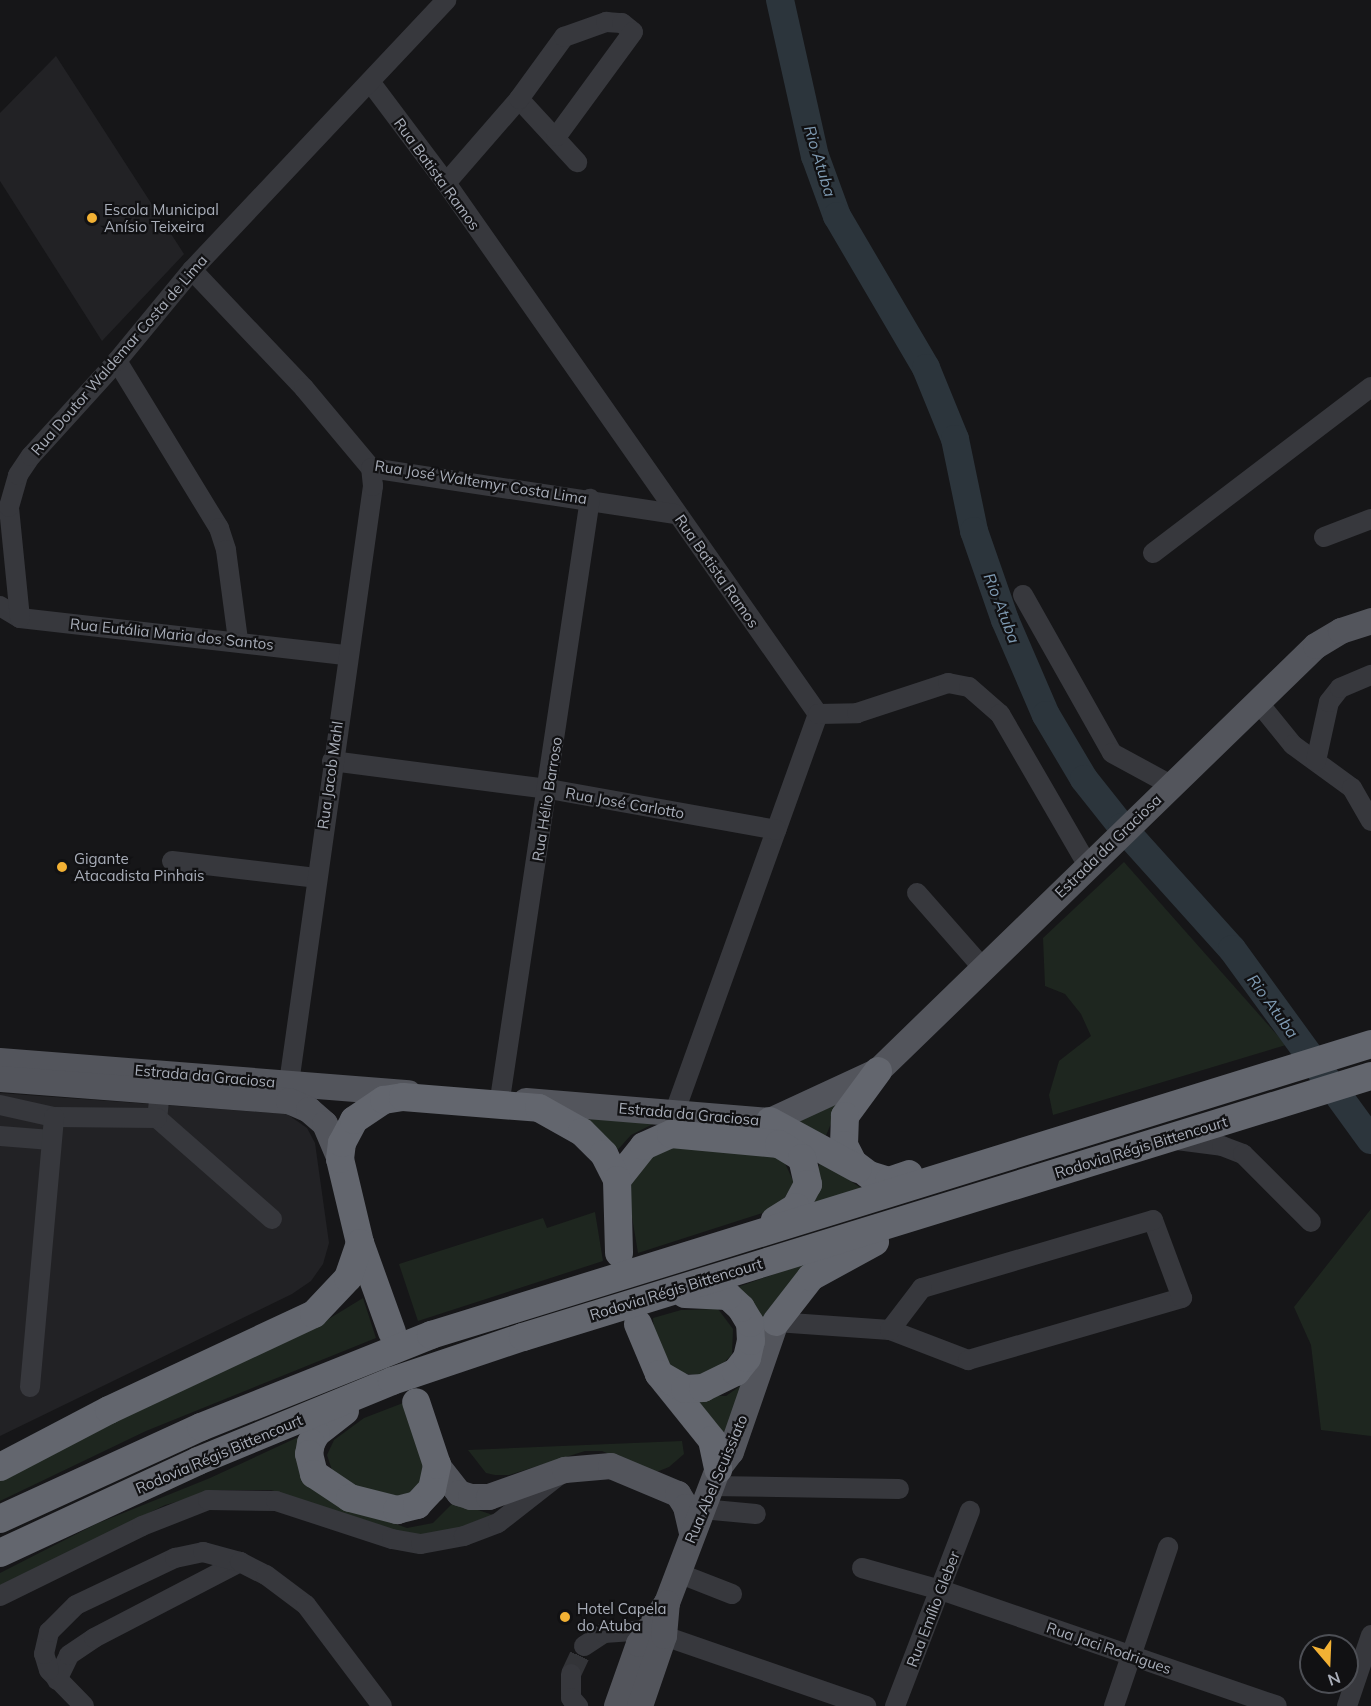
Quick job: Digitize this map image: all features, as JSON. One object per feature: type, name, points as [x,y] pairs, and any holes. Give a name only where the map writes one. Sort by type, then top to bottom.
[{"type":"highway","name":"Rodovia Régis Bittencourt","points":[[0,1519],[201,1427],[432,1335],[738,1238],[1363,1047]]},
{"type":"highway","points":[[860,1170],[847,1154],[843,1125],[849,1107],[878,1071]]},
{"type":"highway","name":"Rodovia Régis Bittencourt","points":[[0,1553],[198,1461],[392,1381],[654,1296],[1371,1076]]},
{"type":"highway","points":[[392,1332],[360,1243],[340,1159],[349,1127],[375,1103],[403,1097],[539,1107],[556,1115],[594,1144],[617,1180],[619,1253]]},
{"type":"highway","points":[[770,1120],[860,1170],[889,1180],[1044,1132],[1158,1111]]},
{"type":"highway","points":[[617,1180],[644,1146],[670,1134],[779,1144],[792,1149],[807,1170],[804,1197],[782,1216],[738,1238]]},
{"type":"highway","points":[[776,1322],[811,1277],[870,1244],[1056,1186],[1165,1139]]},
{"type":"highway","points":[[0,1467],[108,1410],[314,1314],[348,1278],[360,1243]]},
{"type":"highway","points":[[654,1296],[711,1293],[728,1296],[741,1308],[750,1323],[752,1341],[747,1358],[721,1383],[685,1389],[659,1374]]},
{"type":"highway","points":[[638,1324],[659,1374],[712,1440],[710,1488]]},
{"type":"highway","points":[[392,1381],[316,1434],[309,1454],[314,1474],[350,1498],[397,1510],[417,1505],[432,1489],[437,1465],[417,1402]]},
{"type":"main road","name":"Estrada da Graciosa","points":[[0,1061],[390,1089],[446,1100],[500,1098],[770,1120],[878,1071],[1095,857],[1321,642],[1371,621]]},
{"type":"main road","name":"Estrada da Graciosa","points":[[0,1079],[300,1104],[325,1124],[340,1159]]},
{"type":"main road","name":"Rua Abel Scuissiato","points":[[640,1706],[656,1633],[710,1488],[731,1452],[776,1322]]},
{"type":"main road","points":[[437,1465],[459,1493],[471,1497],[489,1497],[565,1470],[611,1466],[678,1494],[686,1507],[692,1534]]},
{"type":"main road","points":[[678,1494],[698,1487],[710,1488]]},
{"type":"main road","name":"Rua Abel Scuissiato","points":[[617,1706],[656,1633]]},
{"type":"street","name":"Rua Doutor Waldemar Costa de Lima","points":[[20,618],[10,524],[12,492],[31,456],[117,361],[192,270],[371,83],[446,0]]},
{"type":"street","points":[[446,183],[519,99],[564,37],[606,22],[622,23],[633,32],[557,136]]},
{"type":"street","name":"Rua Batista Ramos","points":[[371,83],[446,183],[818,714]]},
{"type":"street","points":[[519,99],[557,136],[577,162]]},
{"type":"street","name":"Rua José Waltemyr Costa Lima","points":[[192,270],[304,388],[371,468],[590,499],[676,514]]},
{"type":"street","points":[[117,361],[219,528],[226,550],[238,640]]},
{"type":"street","points":[[1153,554],[1371,387]]},
{"type":"street","name":"Rua Jacob Mahl","points":[[289,1083],[332,761],[373,486],[371,468]]},
{"type":"street","name":"Rua Hélio Barroso","points":[[500,1098],[549,789],[590,499]]},
{"type":"street","points":[[1324,537],[1371,519]]},
{"type":"street","points":[[1023,595],[1112,753],[1171,785]]},
{"type":"street","name":"Rua Eutália Maria dos Santos","points":[[0,606],[20,618],[238,640],[347,655]]},
{"type":"street","points":[[1316,761],[1329,702],[1340,688],[1371,675]]},
{"type":"street","points":[[674,1113],[818,714],[857,713],[948,683],[969,687],[1000,714],[1095,857]]},
{"type":"street","points":[[1258,702],[1293,744],[1352,788],[1371,821]]},
{"type":"street","name":"Rua José Carlotto","points":[[332,761],[549,789],[776,830]]},
{"type":"street","points":[[172,861],[316,878]]},
{"type":"street","points":[[917,893],[983,968]]},
{"type":"street","points":[[157,1119],[160,1091]]},
{"type":"street","points":[[0,1105],[54,1117],[157,1119],[273,1219]]},
{"type":"street","points":[[30,1387],[54,1117]]},
{"type":"street","points":[[0,1136],[51,1140]]},
{"type":"street","points":[[1165,1139],[1234,1149],[1311,1222]]},
{"type":"street","points":[[776,1322],[890,1330],[968,1360],[1182,1298],[1153,1220],[922,1288],[890,1330]]},
{"type":"street","points":[[0,1596],[142,1526],[208,1500],[276,1502],[392,1539],[421,1544],[464,1536],[498,1523],[565,1470]]},
{"type":"street","points":[[710,1488],[899,1489]]},
{"type":"street","points":[[710,1488],[756,1514]]},
{"type":"street","name":"Rua Emílio Gleber","points":[[895,1706],[970,1511]]},
{"type":"street","points":[[1114,1706],[1168,1547]]},
{"type":"street","points":[[84,1706],[57,1680],[44,1654],[49,1632],[76,1605],[174,1558],[202,1552],[240,1562],[266,1575],[306,1605],[382,1706]]},
{"type":"street","points":[[57,1680],[69,1655],[94,1638],[240,1562]]},
{"type":"street","name":"Rua Jaci Rodrigues","points":[[862,1568],[941,1590],[1277,1706]]},
{"type":"street","points":[[678,1573],[732,1594]]},
{"type":"street","points":[[584,1646],[604,1634],[656,1633],[866,1706]]},
{"type":"street","points":[[1347,1706],[1371,1635]]},
{"type":"street","points":[[572,1674],[571,1698],[579,1706]]},
{"type":"shaded area","name":"Escola Municipal Anísio Teixeira","points":[[56,56],[184,254],[102,341],[0,181],[0,113]]},
{"type":"shaded area","points":[[1124,862],[1286,1045],[1053,1115],[1049,1095],[1059,1061],[1091,1036],[1081,1014],[1065,994],[1045,986],[1043,938]]},
{"type":"shaded area","points":[[0,1093],[287,1114],[307,1128],[315,1143],[329,1243],[323,1264],[311,1281],[292,1294],[0,1436]]},
{"type":"shaded area","points":[[840,1102],[825,1138],[793,1117]]},
{"type":"shaded area","points":[[565,1111],[659,1121],[631,1135],[614,1154]]},
{"type":"shaded area","points":[[667,1145],[774,1156],[785,1163],[794,1183],[778,1208],[638,1253],[627,1187],[636,1167]]},
{"type":"shaded area","points":[[820,1161],[864,1190],[809,1207]]},
{"type":"shaded area","points":[[1371,1209],[1371,1436],[1321,1430],[1311,1345],[1294,1307]]},
{"type":"shaded area","points":[[595,1212],[603,1261],[418,1321],[399,1264],[543,1218],[547,1228]]},
{"type":"shaded area","points":[[818,1259],[761,1340],[732,1289]]},
{"type":"shaded area","points":[[363,1298],[376,1338],[146,1431],[0,1501],[0,1478],[128,1412],[309,1331]]},
{"type":"shaded area","points":[[718,1309],[733,1329],[732,1354],[723,1364],[700,1375],[674,1373],[654,1331],[653,1318],[681,1310]]},
{"type":"shaded area","points":[[743,1384],[726,1437],[691,1395],[726,1396]]},
{"type":"shaded area","points":[[403,1403],[424,1463],[421,1482],[409,1493],[394,1497],[359,1489],[332,1470],[327,1455],[334,1440],[364,1418]]},
{"type":"shaded area","points":[[305,1434],[341,1505],[407,1528],[433,1523],[454,1502],[493,1515],[451,1531],[408,1536],[271,1490],[220,1490],[165,1505],[0,1586],[0,1573],[96,1524],[210,1478]]},
{"type":"shaded area","points":[[682,1441],[684,1454],[669,1467],[654,1473],[602,1451],[585,1451],[509,1475],[495,1475],[486,1473],[468,1450]]},
{"type":"waterway","name":"Rio Atuba","points":[[780,0],[815,156],[837,216],[926,368],[955,439],[974,531],[1005,620],[1046,715],[1084,779],[1122,827],[1232,949],[1371,1140]]},
{"type":"tunnel","points":[[571,1674],[584,1646]]},
{"type":"place","name":"Escola Municipal Anísio Teixeira","points":[[92,218]]},
{"type":"place","name":"Gigante Atacadista Pinhais","points":[[62,867]]},
{"type":"place","name":"Hotel Capela do Atuba","points":[[565,1617]]}]
